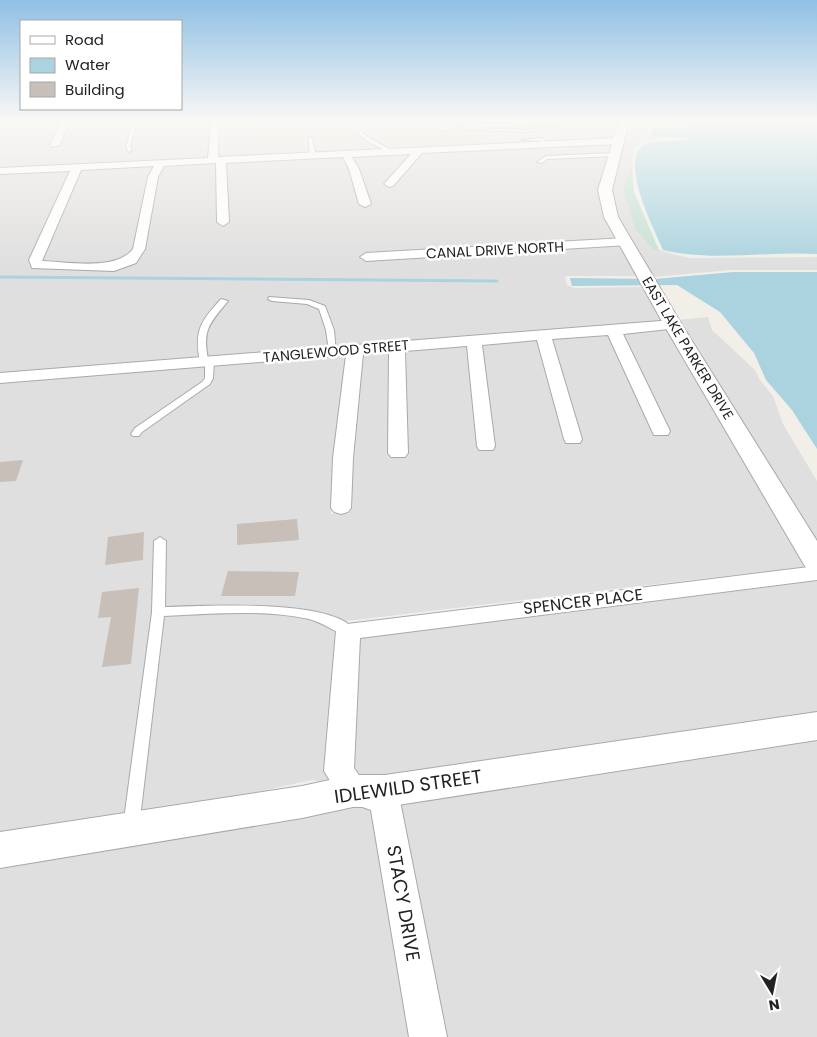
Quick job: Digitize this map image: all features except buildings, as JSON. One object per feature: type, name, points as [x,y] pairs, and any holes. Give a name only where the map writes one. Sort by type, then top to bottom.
[{"type":"street","points":[[0,171],[31,169]]},
{"type":"street","points":[[76,169],[34,263],[41,266],[119,266],[126,264],[137,254],[153,177],[157,169]]},
{"type":"street","points":[[218,169],[223,222]]},
{"type":"street","points":[[354,169],[365,204]]},
{"type":"street","points":[[389,184],[402,169]]},
{"type":"street","name":"EAST LAKE PARKER DRIVE","points":[[610,169],[606,183],[606,199],[611,217],[817,563]]},
{"type":"street","name":"CANAL DRIVE NORTH","points":[[366,257],[625,242]]},
{"type":"street","name":"TANGLEWOOD STREET","points":[[0,378],[673,324]]},
{"type":"street","points":[[613,329],[661,431]]},
{"type":"street","points":[[543,335],[573,439]]},
{"type":"street","points":[[474,340],[486,446]]},
{"type":"street","points":[[397,346],[398,453]]},
{"type":"street","points":[[341,508],[343,458],[355,350]]},
{"type":"street","name":"SPENCER PLACE","points":[[348,631],[817,573]]},
{"type":"street","points":[[348,631],[339,771],[353,791]]},
{"type":"street","name":"IDLEWILD STREET","points":[[0,850],[302,802],[353,791],[385,791],[817,726]]},
{"type":"street","name":"STACY DRIVE","points":[[353,791],[385,801],[428,1037]]},
{"type":"lane","points":[[272,299],[309,302],[322,308],[330,330],[333,352]]},
{"type":"lane","points":[[136,434],[142,427],[206,384],[209,378],[207,362],[200,348],[200,333],[224,301]]},
{"type":"lane","points":[[131,829],[158,612],[160,541]]},
{"type":"lane","points":[[158,612],[234,610],[298,614],[338,622],[348,631]]},
{"type":"shaded area","points":[[72,169],[29,261],[29,265],[119,269],[137,260],[145,248],[158,177],[162,169],[217,169],[218,224],[228,223],[226,169],[350,169],[361,206],[370,206],[358,169],[397,169],[383,184],[392,186],[407,169],[606,169],[605,174],[619,240],[360,256],[362,260],[621,245],[639,276],[568,276],[565,277],[567,285],[574,288],[645,287],[665,321],[0,374],[0,172]]},
{"type":"shaded area","points":[[80,169],[155,169],[134,249],[119,264],[44,263],[40,260]]},
{"type":"shaded area","points":[[615,169],[631,169],[623,187],[654,250],[690,258],[817,257],[817,270],[731,270],[653,277],[616,217],[610,190]]},
{"type":"shaded area","points":[[708,317],[712,330],[755,370],[760,380],[773,396],[783,424],[817,481],[817,547],[677,320]]},
{"type":"shaded area","points":[[668,328],[809,566],[338,622],[332,783],[311,780],[194,806],[0,836],[0,382],[347,354],[334,457],[331,514],[349,514],[351,458],[361,353],[390,351],[390,458],[406,458],[404,349],[467,344],[478,451],[494,451],[481,343],[537,339],[566,443],[582,444],[551,338],[609,333],[631,387],[656,435],[671,435],[621,332]]},
{"type":"shaded area","points":[[817,581],[817,714],[360,779],[352,768],[359,638]]},
{"type":"shaded area","points":[[817,738],[817,1037],[445,1037],[398,802]]},
{"type":"shaded area","points":[[347,805],[349,809],[355,805],[373,811],[412,1037],[0,1037],[0,863]]},
{"type":"green space","points":[[632,169],[634,192],[659,250],[673,254],[654,250],[635,229],[623,187]]},
{"type":"water","points":[[635,169],[817,169],[817,254],[720,256],[663,250],[646,211]]},
{"type":"water","points":[[733,272],[817,272],[817,449],[792,410],[766,380],[754,353],[720,312],[677,285],[572,286],[570,278],[655,279]]},
{"type":"waterway","points":[[0,277],[497,281]]}]
